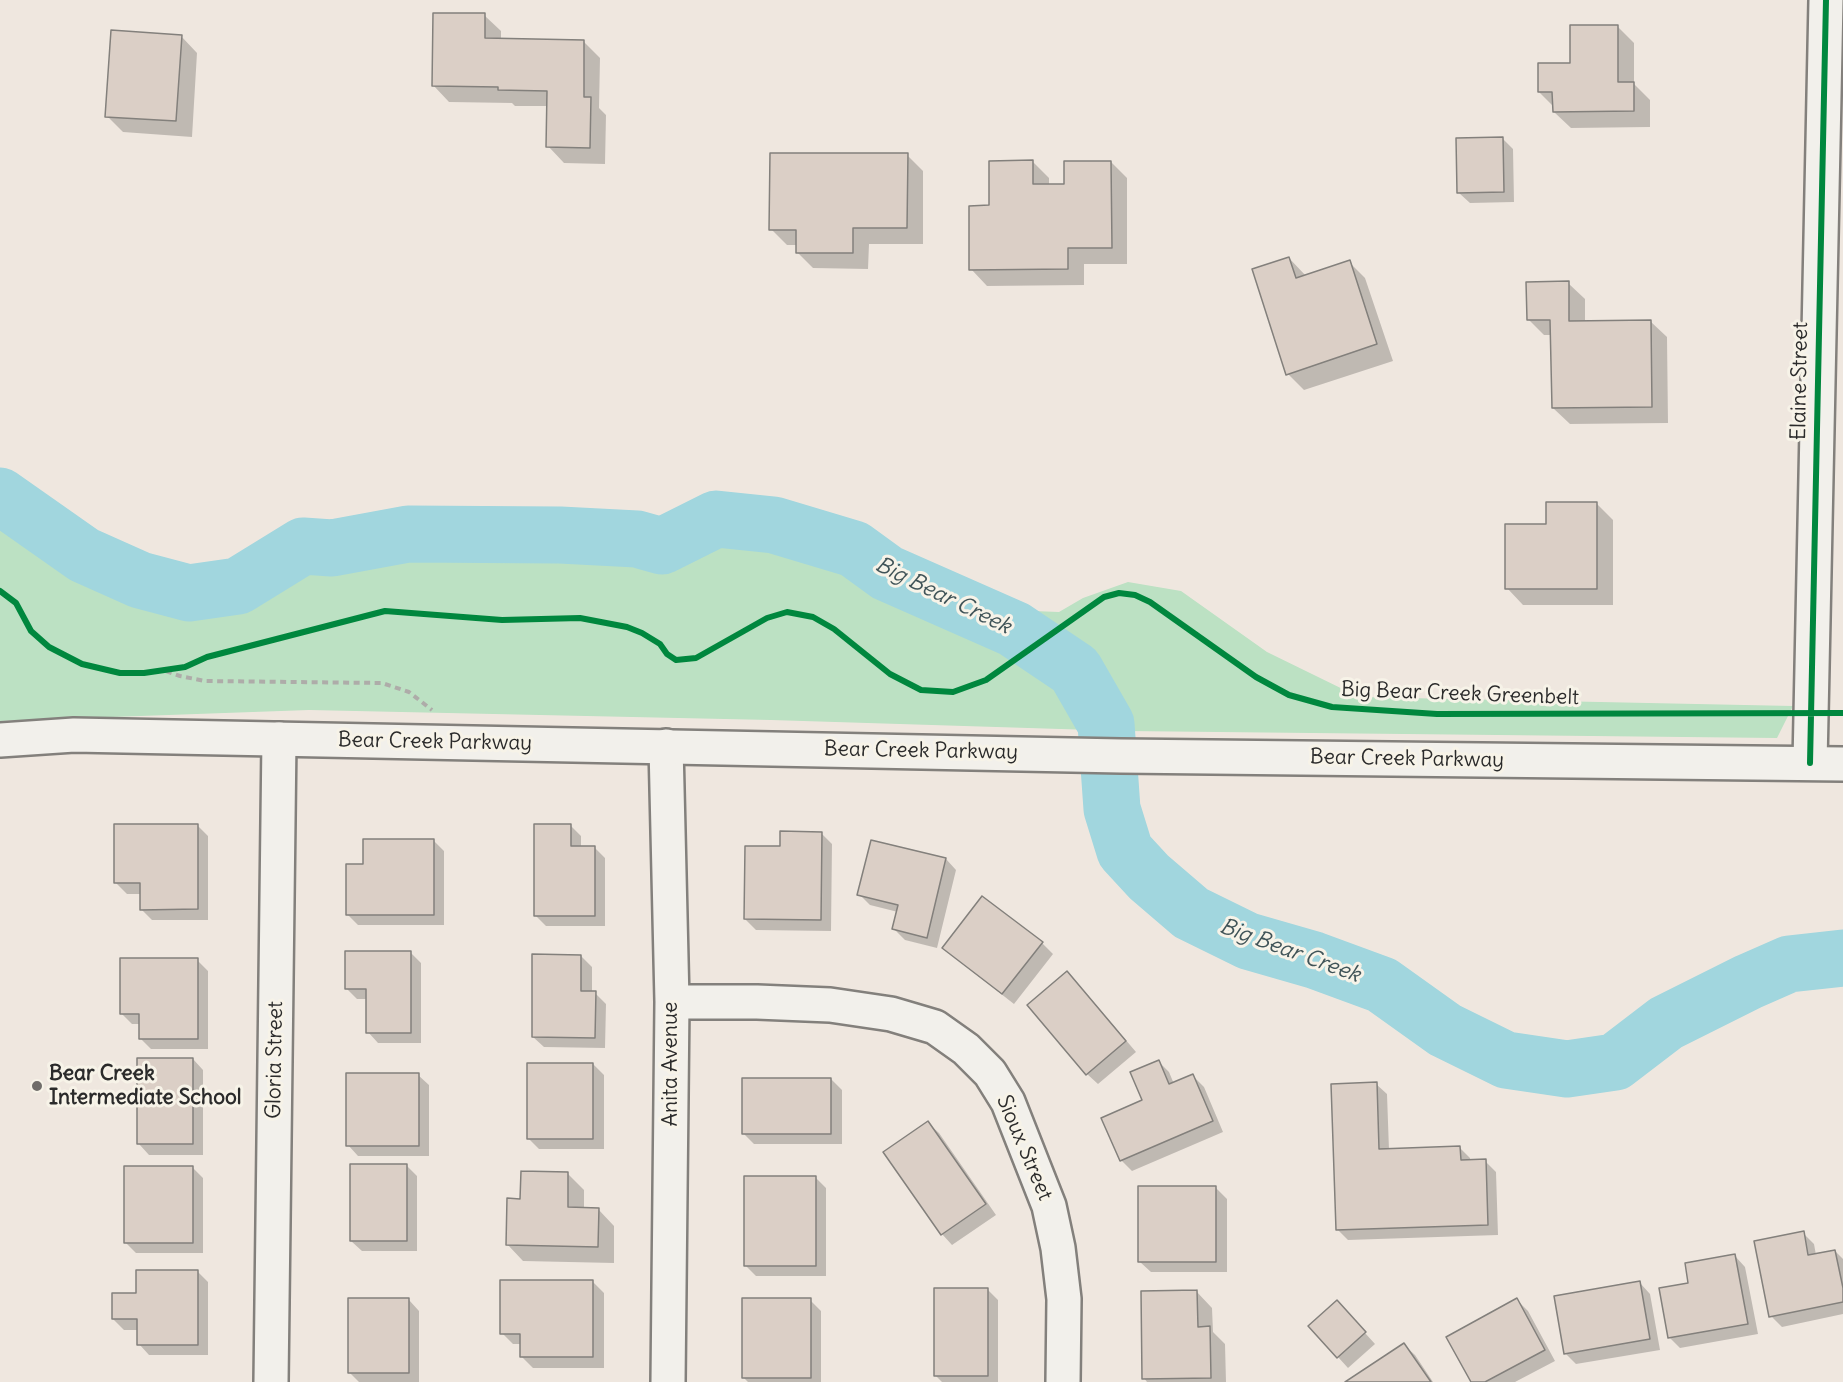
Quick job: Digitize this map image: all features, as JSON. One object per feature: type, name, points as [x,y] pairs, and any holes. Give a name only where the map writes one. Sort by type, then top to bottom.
[{"type":"street","name":"Elaine Street","points":[[1810,764],[1826,0]]},
{"type":"street","name":"Bear Creek Parkway","points":[[0,740],[74,735],[988,753],[1843,764]]},
{"type":"street","name":"Gloria Street","points":[[271,1382],[279,739]]},
{"type":"street","name":"Anita Avenue","points":[[666,746],[672,1002],[668,1382]]},
{"type":"street","name":"Sioux Street","points":[[672,1002],[830,1005],[891,1014],[935,1027],[966,1049],[990,1073],[1008,1102],[1049,1206],[1058,1248],[1064,1299],[1063,1382]]},
{"type":"path","points":[[155,672],[185,667]]},
{"type":"path","points":[[166,671],[191,679],[215,682],[382,683],[409,692],[433,711]]},
{"type":"green space","points":[[0,496],[84,555],[140,580],[189,593],[238,586],[303,546],[408,534],[560,535],[637,539],[662,546],[716,519],[774,525],[815,537],[982,609],[1059,612],[1083,598],[1128,582],[1181,591],[1267,652],[1359,697],[1793,706],[1777,738],[1125,731],[771,720],[309,710],[0,721]]},
{"type":"building","points":[[433,13],[485,13],[485,38],[584,40],[584,97],[591,97],[590,148],[546,147],[547,91],[498,90],[498,87],[432,86]]},
{"type":"building","points":[[1570,25],[1618,25],[1618,82],[1634,82],[1634,111],[1553,112],[1552,92],[1538,92],[1538,63],[1570,63]]},
{"type":"building","points":[[111,30],[182,35],[176,121],[105,117]]},
{"type":"building","points":[[1503,137],[1504,192],[1457,193],[1456,138]]},
{"type":"building","points":[[770,153],[908,153],[907,228],[853,228],[853,253],[796,253],[796,230],[769,230]]},
{"type":"building","points":[[1033,160],[1033,184],[1064,184],[1064,161],[1111,161],[1112,248],[1068,248],[1068,269],[969,270],[969,206],[989,205],[989,161]]},
{"type":"building","points":[[1289,257],[1296,278],[1350,260],[1377,344],[1286,375],[1252,269]]},
{"type":"building","points":[[1569,281],[1569,321],[1651,320],[1652,407],[1552,408],[1550,320],[1527,320],[1526,282]]},
{"type":"building","points":[[1546,502],[1597,502],[1597,589],[1505,589],[1505,524],[1546,524]]},
{"type":"building","points":[[114,824],[198,824],[198,909],[140,910],[140,883],[114,883]]},
{"type":"building","points":[[534,824],[571,824],[571,846],[595,846],[595,916],[534,916]]},
{"type":"building","points":[[780,831],[822,832],[821,920],[744,919],[745,846],[780,846]]},
{"type":"building","points":[[363,839],[434,839],[434,915],[346,915],[346,864],[363,864]]},
{"type":"building","points":[[871,840],[946,858],[927,938],[892,929],[898,905],[857,895]]},
{"type":"building","points":[[982,896],[1043,942],[1002,994],[942,948]]},
{"type":"building","points":[[345,951],[411,951],[411,1033],[366,1033],[366,989],[345,989]]},
{"type":"building","points":[[532,954],[581,955],[581,991],[596,991],[595,1038],[532,1037]]},
{"type":"building","points":[[120,958],[198,958],[198,1039],[139,1039],[139,1014],[120,1014]]},
{"type":"building","points":[[1067,971],[1126,1041],[1086,1075],[1027,1005]]},
{"type":"building","points":[[137,1058],[193,1058],[193,1144],[137,1144]]},
{"type":"building","points":[[1159,1060],[1169,1084],[1193,1074],[1213,1121],[1120,1161],[1101,1118],[1142,1100],[1130,1072]]},
{"type":"building","points":[[527,1063],[593,1063],[593,1139],[527,1139]]},
{"type":"building","points":[[346,1073],[419,1073],[419,1146],[346,1146]]},
{"type":"building","points":[[742,1078],[831,1078],[831,1134],[742,1134]]},
{"type":"building","points":[[1377,1082],[1379,1149],[1460,1146],[1461,1160],[1486,1159],[1488,1225],[1336,1230],[1331,1084]]},
{"type":"building","points":[[928,1121],[986,1204],[941,1235],[883,1152]]},
{"type":"building","points":[[350,1164],[407,1164],[407,1241],[350,1241]]},
{"type":"building","points":[[124,1166],[193,1166],[193,1243],[124,1243]]},
{"type":"building","points":[[521,1171],[568,1172],[568,1207],[599,1208],[598,1247],[506,1245],[507,1198],[520,1199]]},
{"type":"building","points":[[744,1176],[816,1176],[816,1266],[744,1266]]},
{"type":"building","points":[[1138,1186],[1216,1186],[1216,1262],[1138,1262]]},
{"type":"building","points":[[1804,1231],[1808,1255],[1835,1250],[1843,1288],[1843,1302],[1769,1317],[1754,1241]]},
{"type":"building","points":[[1735,1254],[1748,1324],[1668,1338],[1659,1288],[1688,1283],[1685,1263]]},
{"type":"building","points":[[136,1270],[198,1270],[198,1345],[137,1345],[137,1319],[112,1319],[112,1293],[136,1293]]},
{"type":"building","points":[[500,1280],[593,1280],[593,1357],[520,1357],[520,1334],[500,1334]]},
{"type":"building","points":[[1640,1281],[1650,1339],[1564,1354],[1554,1296]]},
{"type":"building","points":[[934,1288],[988,1288],[988,1376],[934,1376]]},
{"type":"building","points":[[1197,1290],[1198,1327],[1210,1326],[1211,1378],[1142,1379],[1141,1291]]},
{"type":"building","points":[[348,1298],[409,1298],[409,1373],[348,1373]]},
{"type":"building","points":[[742,1298],[811,1298],[811,1378],[742,1378]]},
{"type":"building","points":[[1517,1298],[1545,1350],[1485,1382],[1471,1382],[1446,1337]]},
{"type":"building","points":[[1337,1300],[1366,1332],[1337,1358],[1308,1326]]},
{"type":"building","points":[[1404,1343],[1431,1382],[1345,1382]]},
{"type":"waterway","name":"Big Bear Creek","points":[[0,496],[84,555],[140,580],[189,593],[238,586],[303,546],[332,548],[408,534],[560,535],[637,539],[662,546],[716,519],[774,525],[854,549],[887,573],[1014,629],[1075,670],[1106,724],[1112,809],[1125,851],[1149,877],[1191,913],[1248,941],[1314,960],[1382,985],[1445,1030],[1506,1060],[1567,1069],[1615,1062],[1666,1023],[1748,982],[1789,964],[1843,958]]},
{"type":"cycle path","points":[[1810,763],[1826,0]]},
{"type":"cycle path","name":"Big Bear Creek Greenbelt","points":[[0,591],[16,603],[31,631],[49,647],[82,664],[120,673],[144,673],[185,667],[207,657],[385,611],[502,620],[580,618],[627,627],[642,633],[660,644],[667,654],[676,660],[696,658],[767,618],[787,612],[813,617],[834,629],[890,674],[921,690],[953,692],[986,680],[1104,597],[1119,593],[1135,595],[1150,602],[1256,677],[1289,695],[1332,707],[1437,714],[1843,713]]},
{"type":"place","name":"Bear Creek Intermediate School","points":[[37,1086]]}]
